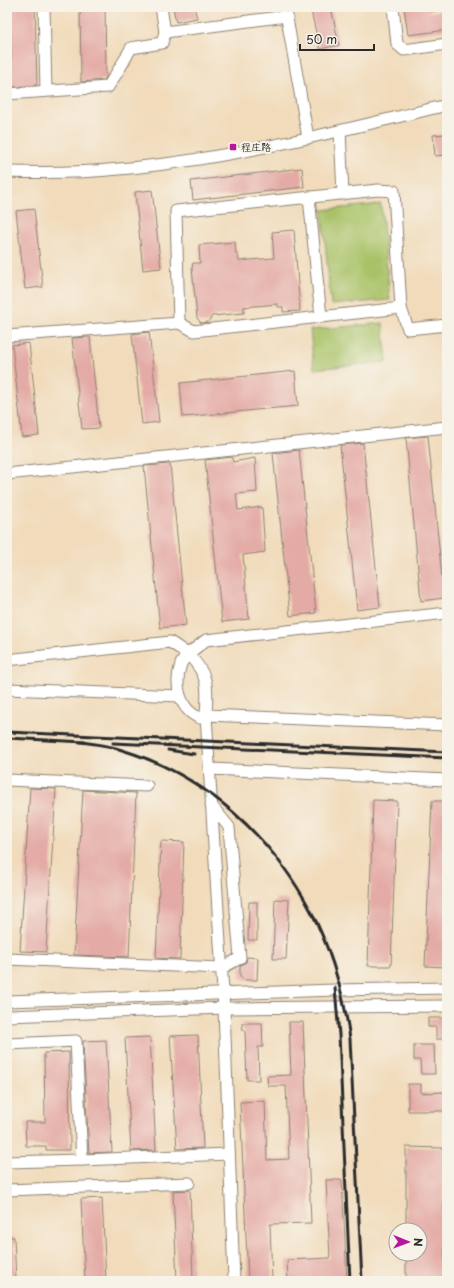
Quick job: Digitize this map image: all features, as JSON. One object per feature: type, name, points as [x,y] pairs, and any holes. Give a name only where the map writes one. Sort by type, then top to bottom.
[{"type":"street","points":[[44,7],[46,91]]},
{"type":"street","points":[[7,94],[108,87],[131,48],[162,43],[165,32],[161,7]]},
{"type":"street","points":[[393,7],[397,44],[404,50],[447,44]]},
{"type":"street","points":[[165,32],[286,12],[308,138]]},
{"type":"street","points":[[7,172],[69,172],[119,169],[236,153],[340,131],[447,105]]},
{"type":"street","points":[[340,131],[344,194]]},
{"type":"street","points":[[179,323],[176,211],[378,190],[394,191],[402,308],[408,329],[447,325]]},
{"type":"street","points":[[309,197],[321,317]]},
{"type":"street","points":[[7,336],[179,323],[194,331],[402,308]]},
{"type":"street","points":[[7,474],[447,427]]},
{"type":"street","points":[[447,613],[206,640],[188,654],[181,664],[178,685],[182,703],[192,715],[200,718],[206,715],[447,725]]},
{"type":"street","points":[[7,660],[170,642],[188,654],[198,664],[205,677],[208,689],[206,715],[224,1008],[234,1281]]},
{"type":"street","points":[[7,689],[180,696]]},
{"type":"street","points":[[210,769],[447,780]]},
{"type":"street","points":[[7,780],[147,786]]},
{"type":"street","points":[[7,959],[222,968],[240,958],[229,827],[211,805]]},
{"type":"street","points":[[7,1001],[335,990],[447,988]]},
{"type":"street","points":[[7,1016],[224,1008],[447,1006]]},
{"type":"street","points":[[7,1044],[76,1041],[82,1160]]},
{"type":"street","points":[[7,1162],[229,1154]]},
{"type":"street","points":[[7,1190],[189,1183]]},
{"type":"green space","points":[[381,204],[390,300],[331,305],[322,210]]},
{"type":"green space","points":[[383,323],[387,362],[314,369],[310,330]]},
{"type":"building","points":[[10,7],[35,7],[37,85],[12,87]]},
{"type":"building","points":[[80,7],[105,7],[106,77],[104,80],[81,82]]},
{"type":"building","points":[[173,7],[194,7],[197,18],[176,22]]},
{"type":"building","points":[[310,7],[331,7],[339,45],[320,49]]},
{"type":"building","points":[[404,7],[429,7],[430,12],[447,9],[447,30],[408,35]]},
{"type":"building","points":[[447,134],[447,155],[435,156],[433,135]]},
{"type":"building","points":[[302,168],[304,187],[193,200],[191,181]]},
{"type":"building","points":[[152,190],[161,268],[143,270],[135,192]]},
{"type":"building","points":[[34,209],[43,287],[25,289],[16,211]]},
{"type":"building","points":[[294,230],[300,311],[283,312],[283,307],[278,307],[278,304],[244,307],[244,313],[212,316],[208,322],[201,323],[197,318],[192,268],[193,263],[200,263],[199,245],[235,242],[236,254],[238,254],[239,261],[274,258],[272,232]]},
{"type":"building","points":[[149,332],[159,422],[142,424],[132,334]]},
{"type":"building","points":[[90,337],[99,428],[82,429],[72,338]]},
{"type":"building","points":[[29,343],[39,435],[22,437],[12,345]]},
{"type":"building","points":[[295,371],[298,406],[183,417],[180,383]]},
{"type":"building","points":[[428,436],[444,598],[421,601],[406,438]]},
{"type":"building","points":[[363,443],[380,607],[357,610],[340,445]]},
{"type":"building","points":[[299,450],[316,613],[290,616],[273,453]]},
{"type":"building","points":[[232,457],[233,462],[255,458],[257,492],[236,494],[238,510],[262,507],[265,552],[243,555],[249,619],[222,622],[205,460]]},
{"type":"building","points":[[170,464],[186,625],[160,628],[144,466]]},
{"type":"building","points":[[30,788],[56,789],[46,952],[20,951]]},
{"type":"building","points":[[83,790],[136,793],[129,957],[74,955]]},
{"type":"building","points":[[373,800],[397,801],[391,966],[368,966]]},
{"type":"building","points":[[432,801],[447,801],[447,967],[425,966]]},
{"type":"building","points":[[161,841],[184,842],[180,959],[156,958]]},
{"type":"building","points":[[275,899],[289,900],[286,959],[273,959]]},
{"type":"building","points":[[249,902],[257,902],[257,940],[248,940]]},
{"type":"building","points":[[247,957],[258,958],[257,980],[244,980],[240,977],[240,966],[246,962]]},
{"type":"building","points":[[428,1018],[447,1018],[447,1039],[436,1039],[436,1027],[428,1027]]},
{"type":"building","points":[[289,1022],[303,1022],[311,1223],[270,1224],[272,1281],[248,1281],[240,1102],[265,1101],[267,1160],[289,1159],[286,1086],[268,1086],[267,1076],[291,1075]]},
{"type":"building","points":[[242,1023],[262,1023],[263,1047],[258,1047],[259,1080],[247,1080],[245,1031],[243,1030]]},
{"type":"building","points":[[198,1035],[203,1148],[177,1149],[170,1036]]},
{"type":"building","points":[[150,1037],[156,1150],[131,1151],[125,1038]]},
{"type":"building","points":[[106,1040],[112,1152],[89,1153],[83,1041]]},
{"type":"building","points":[[414,1045],[434,1045],[435,1074],[421,1074],[420,1060],[414,1060]]},
{"type":"building","points":[[69,1052],[70,1150],[46,1150],[46,1146],[26,1146],[25,1122],[45,1122],[44,1053]]},
{"type":"building","points":[[408,1084],[421,1084],[421,1093],[447,1092],[447,1111],[408,1111]]},
{"type":"building","points":[[406,1147],[443,1148],[445,1281],[406,1281],[406,1262],[428,1262],[428,1222],[406,1222]]},
{"type":"building","points":[[326,1180],[342,1180],[347,1281],[288,1281],[287,1260],[330,1258]]},
{"type":"building","points":[[190,1190],[193,1281],[177,1281],[173,1191]]},
{"type":"building","points":[[102,1198],[106,1281],[85,1281],[81,1199]]},
{"type":"building","points":[[7,1237],[14,1237],[16,1281],[7,1281]]},
{"type":"railway","points":[[7,732],[447,752]]},
{"type":"railway","points":[[7,738],[85,742]]},
{"type":"railway","points":[[81,742],[112,747],[152,761],[181,775],[208,792],[233,812],[256,834],[295,884],[311,911],[331,957],[344,1006],[350,1039],[362,1281]]},
{"type":"railway","points":[[113,743],[447,758]]},
{"type":"railway","points":[[168,750],[194,754]]},
{"type":"railway","points":[[335,988],[339,1035],[350,1281]]},
{"type":"place","name":"程庄路","points":[[233,147]]}]
